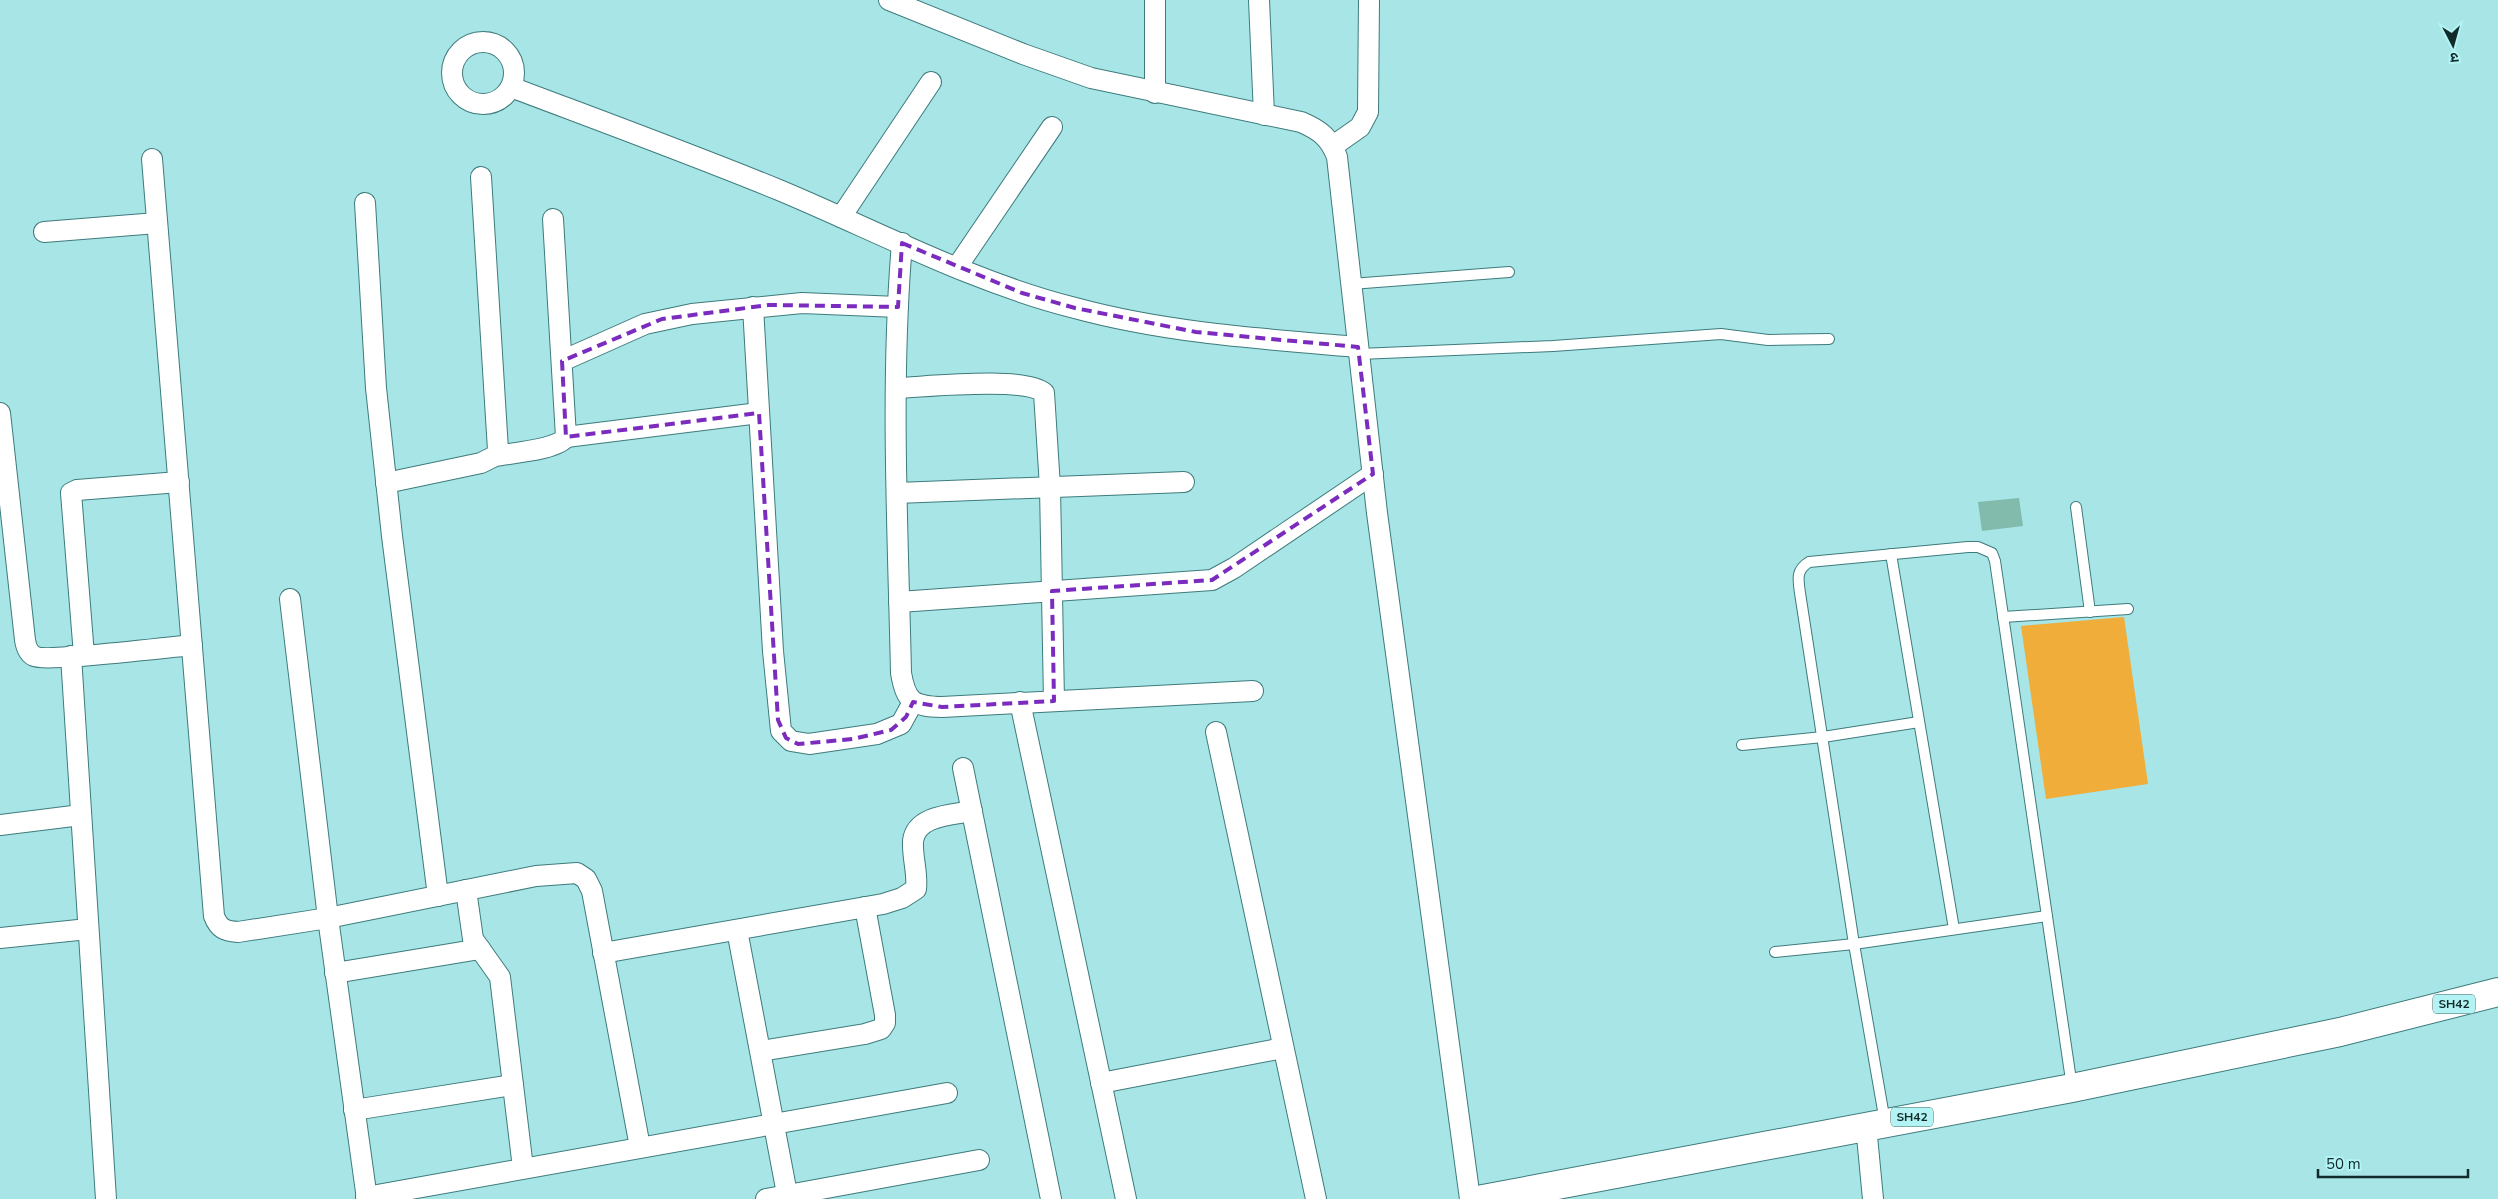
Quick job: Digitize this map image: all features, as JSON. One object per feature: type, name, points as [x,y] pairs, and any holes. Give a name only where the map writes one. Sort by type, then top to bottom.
[{"type":"main road","name":"SH42","points":[[1483,1199],[1577,1191],[1875,1124],[2072,1088],[2340,1032],[2498,992]]},
{"type":"street","points":[[889,0],[1063,69],[1155,93],[1301,122],[1317,128],[1333,146],[1337,157],[1373,474],[1470,1199]]},
{"type":"street","points":[[1155,0],[1155,93]]},
{"type":"street","points":[[1259,0],[1264,115]]},
{"type":"street","points":[[1333,146],[1360,127],[1368,112],[1369,0]]},
{"type":"street","points":[[841,217],[931,82]]},
{"type":"street","points":[[512,87],[770,186],[1022,293],[1136,322],[1359,351]]},
{"type":"street","points":[[957,267],[1052,127]]},
{"type":"street","points":[[152,159],[214,916],[218,925],[226,931],[238,932],[328,918],[536,876],[577,873],[586,879],[592,891],[640,1147]]},
{"type":"street","points":[[481,177],[499,444],[495,456]]},
{"type":"street","points":[[365,203],[376,388],[386,483],[438,896]]},
{"type":"street","points":[[386,483],[481,463],[495,456],[550,446],[562,442],[566,437],[553,219]]},
{"type":"street","points":[[44,232],[157,224]]},
{"type":"street","points":[[902,243],[898,307],[897,493],[901,673],[904,691],[913,702],[924,706],[942,707],[1253,691]]},
{"type":"street","points":[[562,361],[631,330],[662,319],[753,307],[802,303],[898,307]]},
{"type":"street","points":[[753,307],[773,651],[781,731],[791,741],[810,744],[877,734],[901,724],[913,702]]},
{"type":"street","points":[[897,388],[1007,384],[1038,388],[1044,393],[1050,487],[1054,701]]},
{"type":"street","points":[[0,413],[9,593],[27,649],[33,656],[39,658],[192,645]]},
{"type":"street","points":[[566,437],[759,413]]},
{"type":"street","points":[[899,602],[1212,580],[1234,568],[1373,474]]},
{"type":"street","points":[[106,1199],[81,816],[78,656],[71,493],[78,490],[179,482]]},
{"type":"street","points":[[897,493],[1184,482]]},
{"type":"street","points":[[290,599],[335,973],[367,1198],[523,1168],[947,1093]]},
{"type":"street","points":[[1020,702],[1126,1199]]},
{"type":"street","points":[[1216,732],[1316,1199]]},
{"type":"street","points":[[963,768],[1051,1199]]},
{"type":"street","points":[[603,953],[865,907],[902,898],[916,889],[913,841],[922,824],[930,820],[972,811]]},
{"type":"street","points":[[0,825],[81,816]]},
{"type":"street","points":[[466,890],[473,939],[500,977],[523,1168]]},
{"type":"street","points":[[761,1051],[865,1034],[881,1029],[885,1015],[865,907]]},
{"type":"street","points":[[0,938],[88,929]]},
{"type":"street","points":[[736,930],[788,1197]]},
{"type":"street","points":[[335,973],[480,949]]},
{"type":"street","points":[[1101,1083],[1283,1048]]},
{"type":"street","points":[[354,1110],[513,1085]]},
{"type":"street","points":[[1873,1199],[1875,1124]]},
{"type":"street","points":[[766,1199],[788,1197],[979,1160]]},
{"type":"lane","points":[[1351,284],[1509,272]]},
{"type":"lane","points":[[1359,351],[1581,345],[1722,334],[1768,340],[1829,339]]},
{"type":"lane","points":[[2076,507],[2090,612]]},
{"type":"lane","points":[[1875,1124],[1854,944],[1798,573],[1809,562],[1968,547],[1987,549],[1992,553],[1995,561],[2072,1088]]},
{"type":"lane","points":[[1891,554],[1954,929]]},
{"type":"lane","points":[[2003,617],[2128,609]]},
{"type":"lane","points":[[1742,745],[1823,736],[1919,722]]},
{"type":"lane","points":[[1775,952],[1854,944],[2047,916]]},
{"type":"highlighted area","points":[[902,243],[1022,293],[1075,308],[1196,332],[1358,347],[1373,474],[1212,580],[1052,591],[1054,701],[942,707],[913,702],[906,717],[891,730],[853,739],[798,744],[786,738],[778,720],[759,413],[566,437],[562,361],[662,319],[769,305],[898,307]]},
{"type":"shaded area","points":[[2124,617],[2148,784],[2046,799],[2021,626]]},
{"type":"building","points":[[2019,498],[2023,526],[1982,531],[1978,502]]}]
